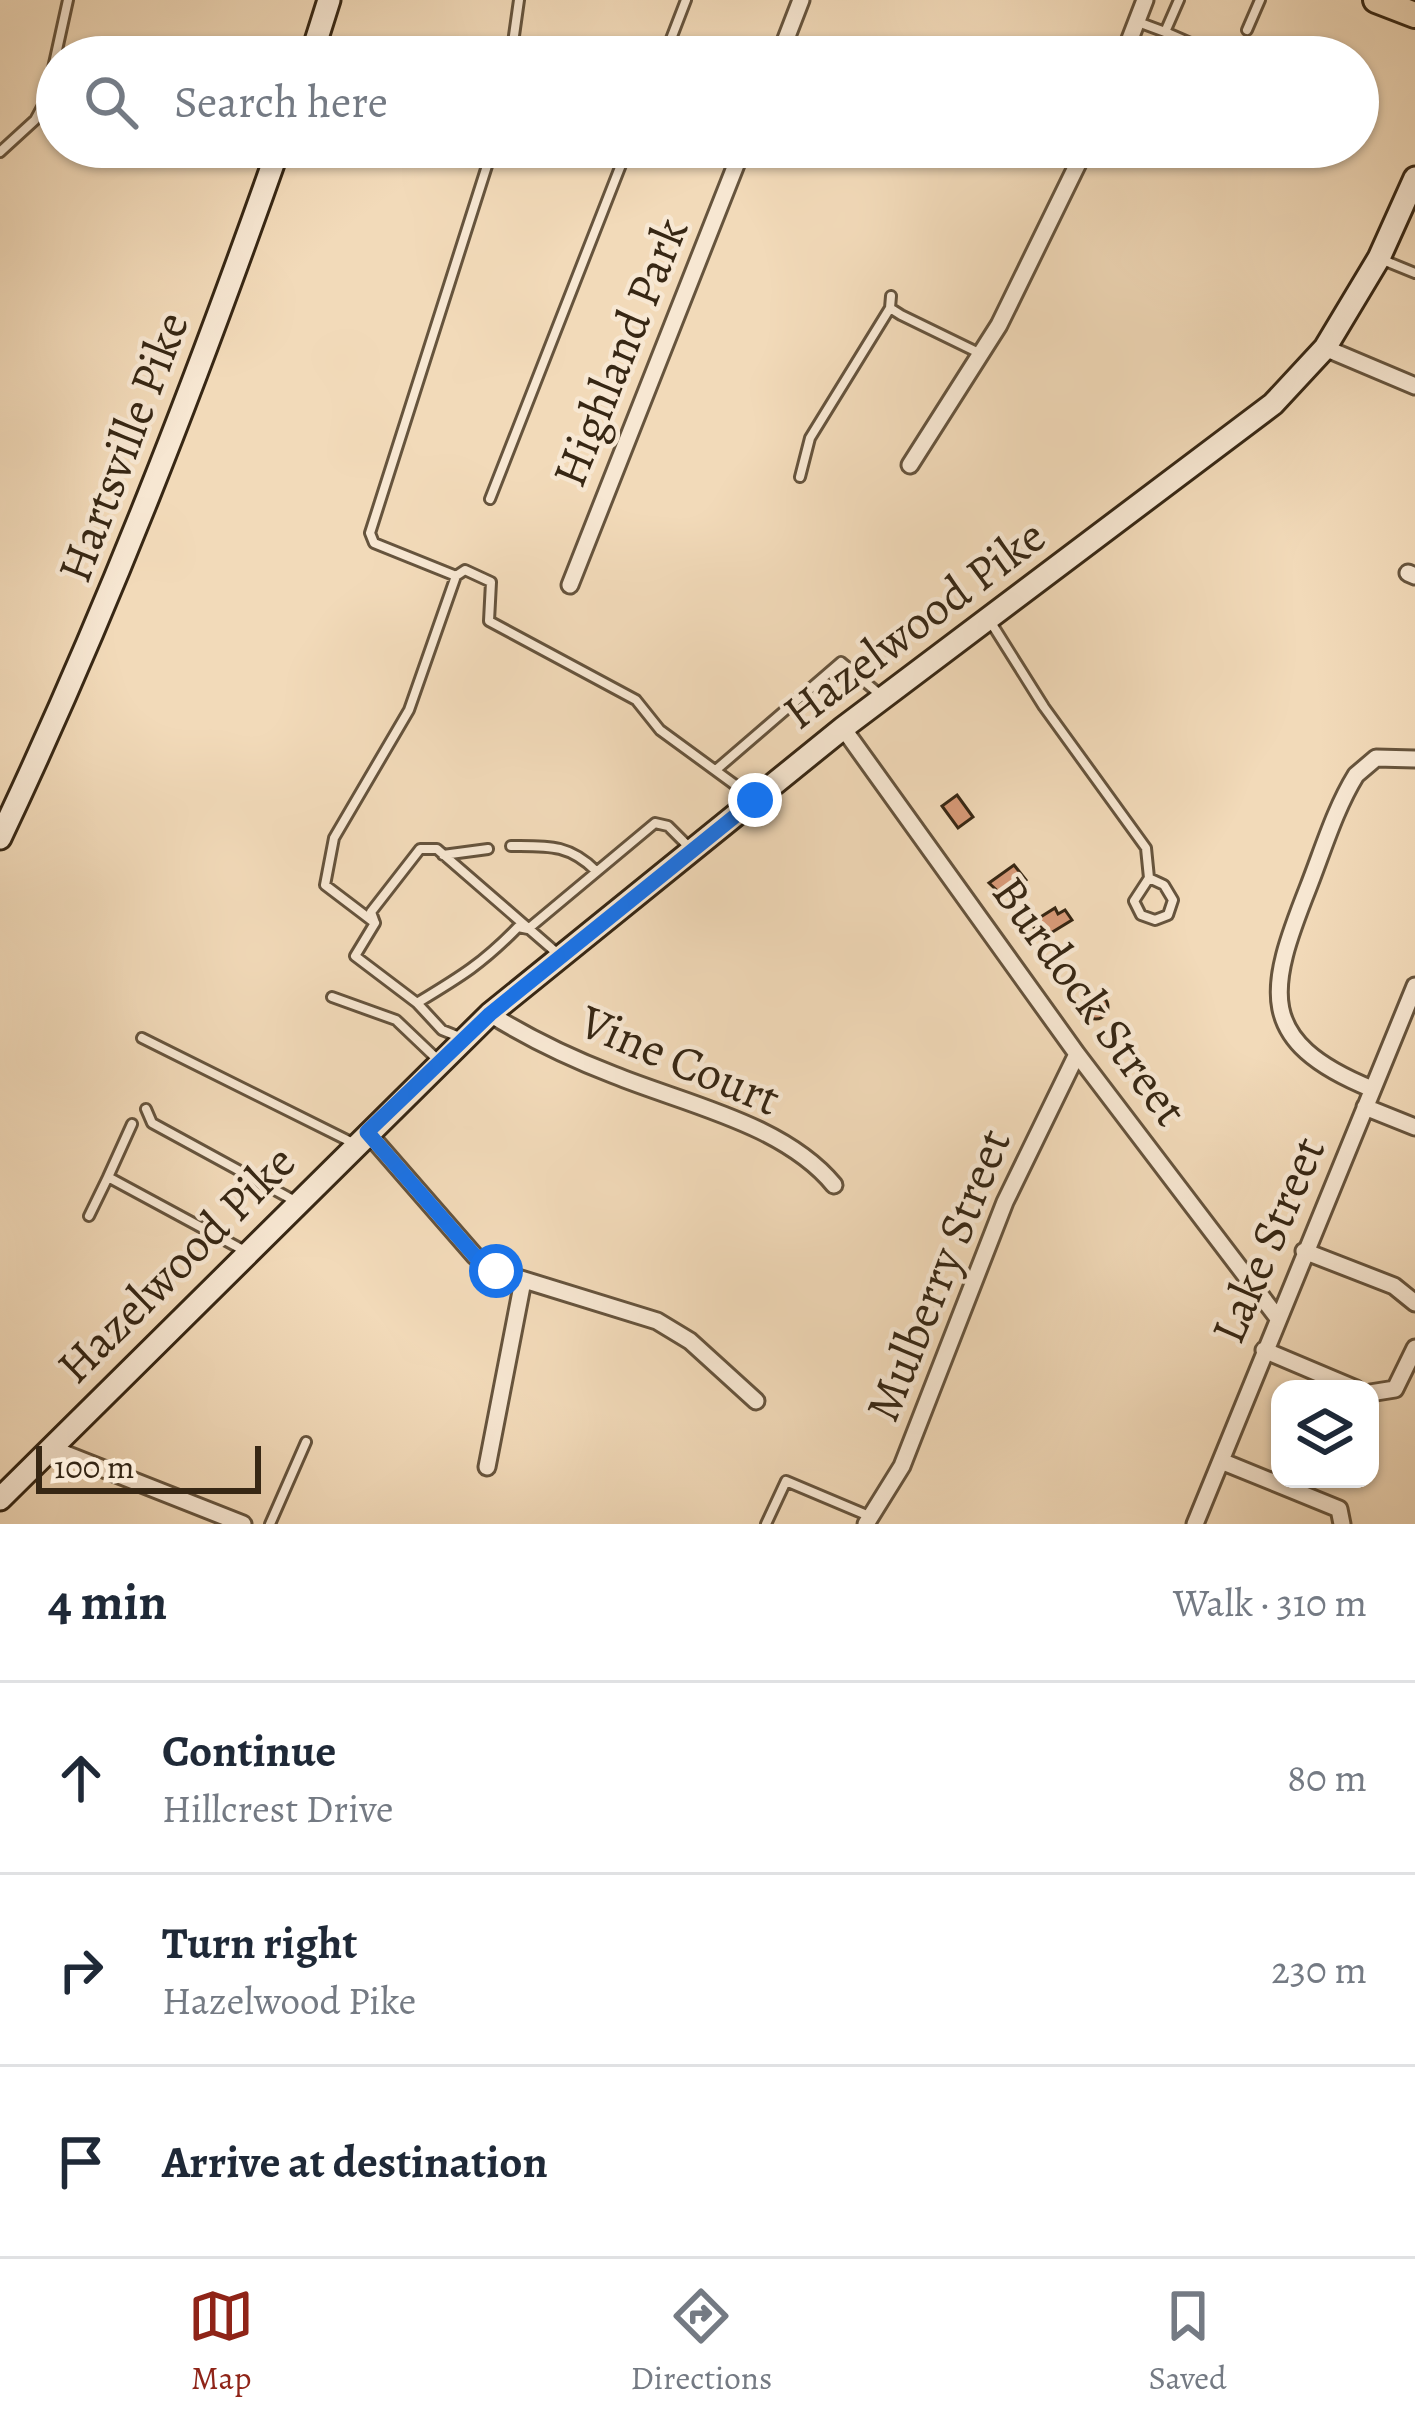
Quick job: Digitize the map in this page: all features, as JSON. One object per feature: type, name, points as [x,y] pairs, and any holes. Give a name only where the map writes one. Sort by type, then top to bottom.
[{"type":"main road","points":[[1376,0],[1412,9]]},
{"type":"street","points":[[318,36],[329,0]]},
{"type":"street","points":[[786,36],[801,0]]},
{"type":"street","points":[[1131,36],[1145,0]]},
{"type":"street","name":"Hartsville Pike","points":[[0,838],[89,648],[179,428],[272,168]]},
{"type":"street","name":"Highland Park","points":[[570,585],[735,168]]},
{"type":"street","points":[[910,465],[981,353],[1075,168]]},
{"type":"street","name":"Hazelwood Pike","points":[[0,1499],[490,1014],[843,728],[1273,404],[1325,348],[1378,258],[1415,178]]},
{"type":"street","points":[[1325,348],[1415,386]]},
{"type":"street","name":"Burdock Street","points":[[843,728],[1077,1054],[1277,1317]]},
{"type":"street","points":[[1372,1089],[1334,1073],[1305,1048],[1281,1012],[1276,976],[1356,775],[1376,758],[1415,759]]},
{"type":"street","name":"Lake Street","points":[[1195,1524],[1415,986]]},
{"type":"street","name":"Vine Court","points":[[490,1014],[536,1042],[753,1129],[817,1164],[834,1185]]},
{"type":"street","name":"Mulberry Street","points":[[868,1520],[902,1466],[1006,1202],[1077,1054]]},
{"type":"street","points":[[1366,1107],[1415,1127]]},
{"type":"street","points":[[360,1138],[475,1256],[523,1281],[657,1321],[690,1341],[756,1401]]},
{"type":"street","points":[[1304,1251],[1394,1286],[1415,1303]]},
{"type":"street","points":[[487,1467],[523,1281]]},
{"type":"street","points":[[1379,1392],[1395,1389],[1415,1348]]},
{"type":"street","points":[[1264,1350],[1335,1380]]},
{"type":"street","points":[[53,1449],[234,1522]]},
{"type":"street","points":[[1220,1461],[1339,1509],[1342,1524]]},
{"type":"lane","points":[[60,36],[68,0]]},
{"type":"lane","points":[[515,36],[519,0]]},
{"type":"lane","points":[[672,36],[686,0]]},
{"type":"lane","points":[[1165,32],[1179,0]]},
{"type":"lane","points":[[1247,30],[1260,0]]},
{"type":"lane","points":[[1136,22],[1174,36]]},
{"type":"lane","points":[[0,152],[36,118]]},
{"type":"lane","points":[[456,576],[374,543],[370,533],[486,168]]},
{"type":"lane","points":[[490,499],[620,168]]},
{"type":"lane","points":[[1378,258],[1415,273]]},
{"type":"lane","points":[[800,477],[810,438],[890,308],[891,296]]},
{"type":"lane","points":[[890,308],[981,353]]},
{"type":"lane","points":[[375,923],[325,885],[327,862],[334,838],[409,710],[456,576],[465,570],[491,582],[489,621],[636,700],[660,730],[755,800]]},
{"type":"lane","points":[[989,619],[1044,707],[1146,848],[1149,878],[1134,901],[1141,915],[1155,920],[1168,915],[1173,900],[1164,885],[1149,878]]},
{"type":"lane","points":[[718,770],[841,662],[884,698]]},
{"type":"lane","points":[[528,929],[655,823],[668,826],[693,851]]},
{"type":"lane","points":[[511,845],[561,846],[576,851],[596,871]]},
{"type":"lane","points":[[375,923],[371,912],[420,849],[437,849],[528,929]]},
{"type":"lane","points":[[443,855],[488,849]]},
{"type":"lane","points":[[375,923],[355,956],[417,1003],[442,1030],[463,1038]]},
{"type":"lane","points":[[417,1003],[444,982],[475,971],[518,927],[542,935],[561,957]]},
{"type":"lane","points":[[332,997],[396,1020],[440,1061]]},
{"type":"lane","points":[[142,1038],[360,1138]]},
{"type":"lane","points":[[146,1109],[152,1123],[296,1202]]},
{"type":"lane","points":[[89,1216],[132,1124]]},
{"type":"lane","points":[[107,1177],[247,1251]]},
{"type":"lane","points":[[270,1524],[306,1442]]},
{"type":"lane","points":[[766,1524],[786,1481],[868,1520]]},
{"type":"building","points":[[957,795],[973,817],[958,828],[942,806]]},
{"type":"building","points":[[1014,865],[1026,880],[1004,897],[989,883]]},
{"type":"building","points":[[1055,908],[1058,914],[1065,910],[1072,920],[1041,939],[1031,923]]},
{"type":"building","points":[[1096,995],[1105,998],[1105,1016],[1096,1019],[1087,1016],[1084,1007],[1087,998]]},
{"type":"route","points":[[496,1271],[475,1256],[367,1132],[490,1014],[755,800]]}]
